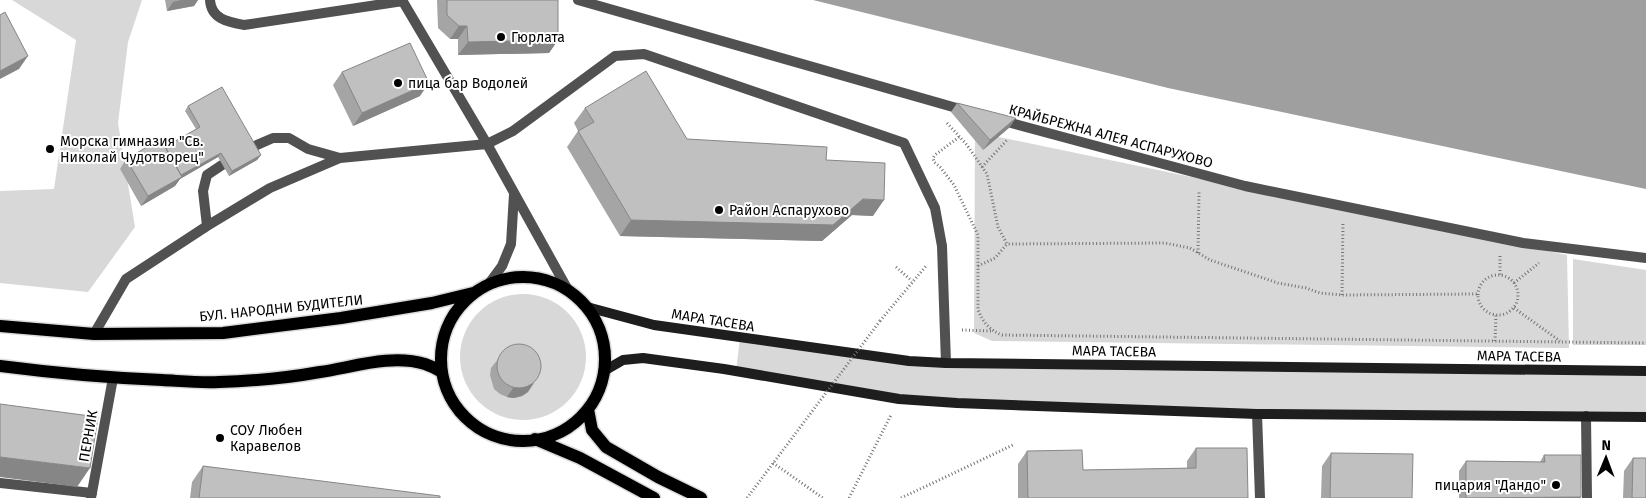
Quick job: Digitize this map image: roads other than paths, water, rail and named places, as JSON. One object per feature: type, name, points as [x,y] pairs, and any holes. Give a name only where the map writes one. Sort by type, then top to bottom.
[{"type":"main road","points":[[528,277],[553,282],[568,290],[587,307],[600,330],[605,350],[604,371],[599,391],[588,409],[564,429],[550,436],[535,439],[519,440],[504,438],[489,433],[475,425],[453,402],[442,372],[441,350],[447,329],[458,309],[473,294],[503,279],[528,277]]},
{"type":"main road","name":"БУЛ. НАРОДНИ БУДИТЕЛИ","points":[[0,326],[94,334],[223,333],[379,312],[473,294]]},
{"type":"main road","name":"МАРА ТАСЕВА","points":[[587,307],[654,325],[909,361],[1646,372]]},
{"type":"main road","points":[[604,371],[623,360],[643,358],[736,371],[899,399],[957,403],[1258,414],[1646,417]]},
{"type":"main road","points":[[0,366],[112,378],[217,382],[279,378],[388,361],[427,364],[442,372]]},
{"type":"main road","points":[[588,409],[592,430],[606,447],[658,477],[700,498]]},
{"type":"main road","points":[[535,439],[580,458],[654,498]]},
{"type":"street","points":[[210,0],[210,6],[216,15],[228,22],[244,25],[402,0],[487,144],[568,290]]},
{"type":"street","name":"КРАЙБРЕЖНА АЛЕЯ АСПАРУХОВО","points":[[578,0],[981,115],[1245,186],[1523,243],[1646,258]]},
{"type":"street","points":[[94,334],[126,279],[207,226],[270,188],[340,158],[487,144],[512,131],[615,56],[644,54],[904,143],[935,208],[942,246],[946,363]]},
{"type":"street","points":[[250,148],[273,138],[288,138],[308,148],[340,158]]},
{"type":"street","points":[[207,226],[203,191],[207,176],[222,165]]},
{"type":"street","points":[[488,285],[502,266],[511,244],[514,193]]},
{"type":"street","name":"ПЕРНИК","points":[[91,496],[112,378]]},
{"type":"street","points":[[1258,414],[1260,498]]},
{"type":"street","points":[[1586,416],[1586,498]]},
{"type":"street","points":[[0,483],[91,496]]},
{"type":"place","name":"Гюрлата","points":[[501,37]]},
{"type":"place","name":"пица бар Водолей","points":[[398,83]]},
{"type":"place","name":"Морска гимназия \"Св. Николай Чудотворец\"","points":[[50,149]]},
{"type":"place","name":"Район Аспарухово","points":[[719,210]]},
{"type":"place","name":"СОУ Любен Каравелов","points":[[220,438]]},
{"type":"place","name":"пицария \"Дандо\"","points":[[1556,485]]}]
